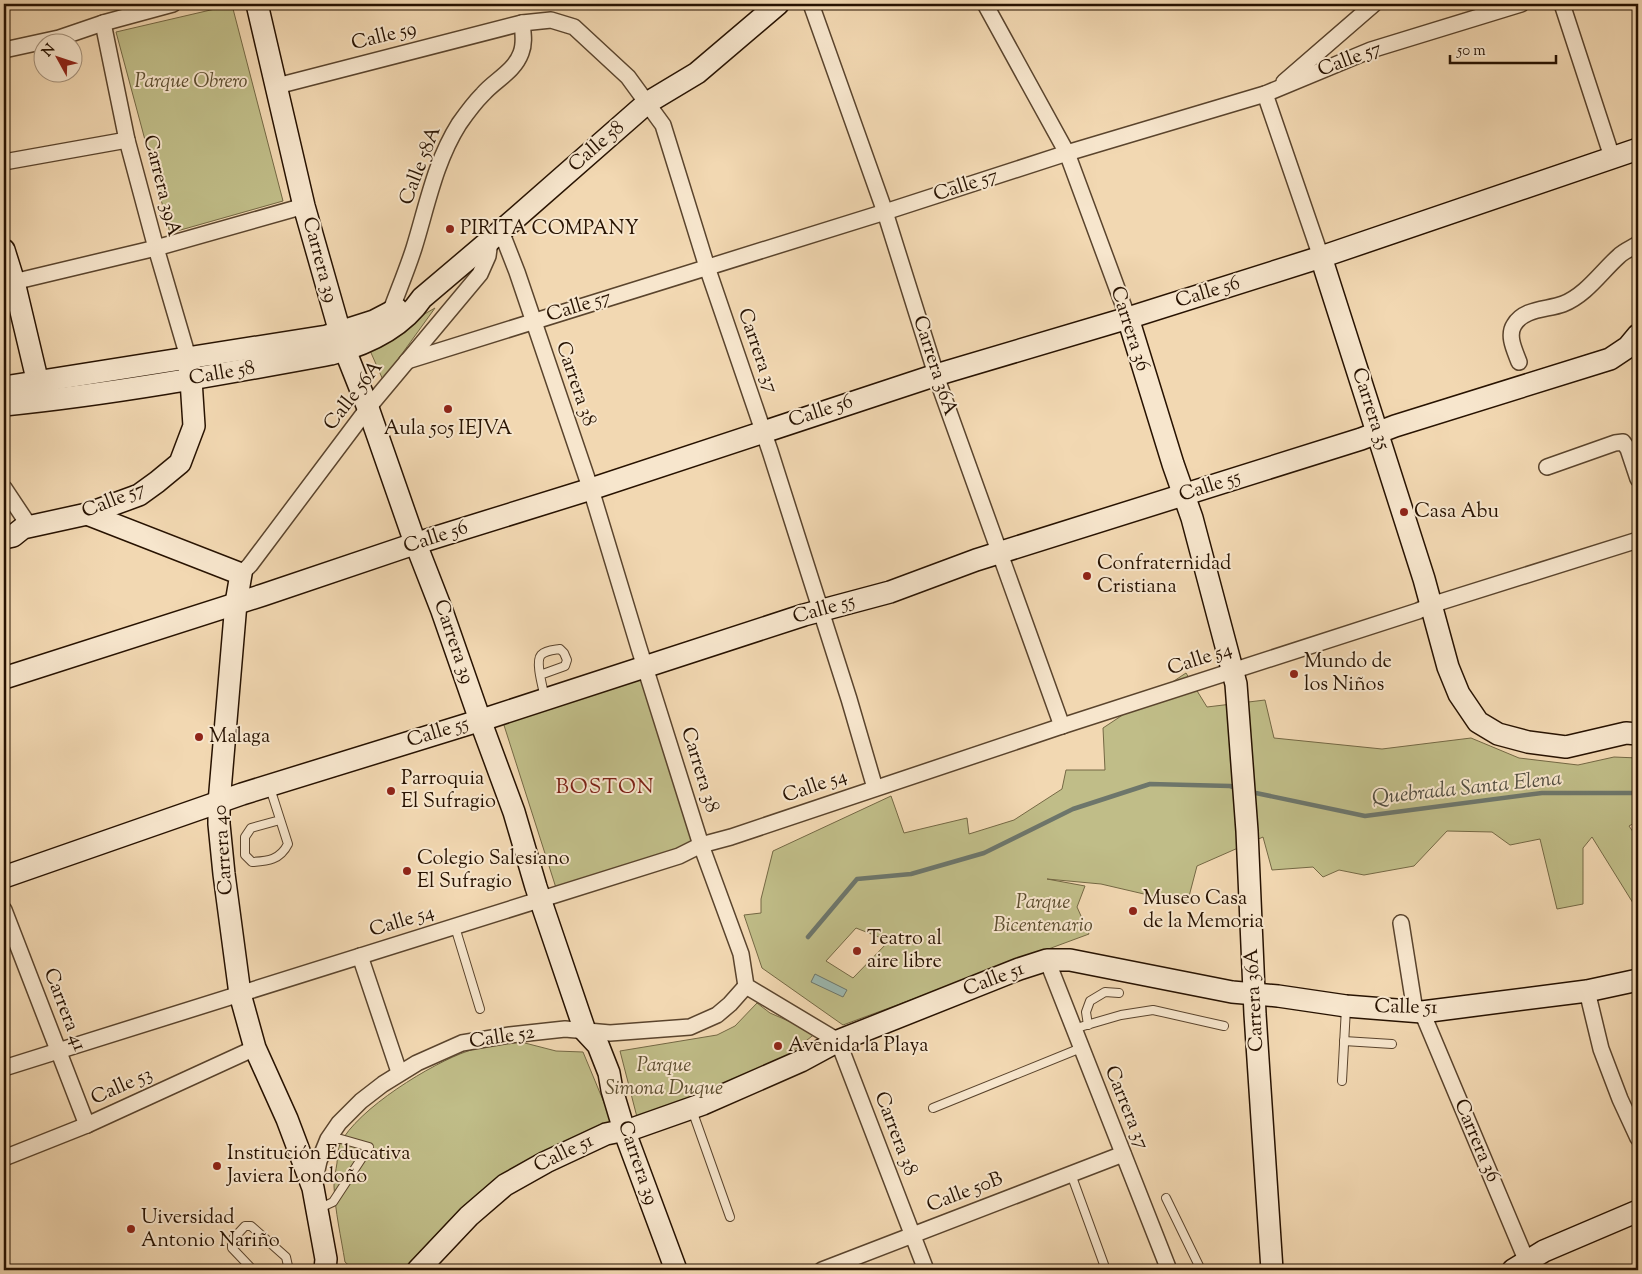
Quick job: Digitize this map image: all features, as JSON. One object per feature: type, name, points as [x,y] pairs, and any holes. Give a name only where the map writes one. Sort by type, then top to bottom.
[{"type":"street","points":[[4,50],[58,38],[103,23],[173,4]]},
{"type":"street","name":"Carrera 39","points":[[257,4],[304,206],[342,341],[514,812],[585,1031],[598,1045],[610,1073],[612,1090],[624,1130],[676,1270]]},
{"type":"street","name":"Calle 58","points":[[4,405],[192,380],[342,341],[373,338],[395,325],[415,309],[422,298],[648,103],[697,73],[778,4]]},
{"type":"street","name":"Carrera 36A","points":[[811,4],[885,212],[936,375],[1062,726]]},
{"type":"street","name":"Carrera 36","points":[[985,4],[1067,153],[1128,318],[1141,364],[1192,518],[1232,670]]},
{"type":"street","points":[[1270,92],[1374,4]]},
{"type":"street","name":"Calle 57","points":[[407,361],[885,212],[1067,153],[1270,92],[1371,50],[1521,4]]},
{"type":"street","points":[[1562,4],[1612,157]]},
{"type":"street","name":"Calle 59","points":[[277,86],[522,23],[545,20],[561,22]]},
{"type":"street","name":"Carrera 37","points":[[561,22],[574,27],[628,77],[663,125],[707,268],[763,431],[875,788]]},
{"type":"street","name":"Carrera 39A","points":[[103,23],[127,140],[188,358]]},
{"type":"street","name":"Calle 58A","points":[[390,312],[414,250],[428,195],[448,144],[460,123],[483,94],[509,72],[518,60],[524,40],[522,23]]},
{"type":"street","name":"Carrera 35","points":[[1270,92],[1432,605],[1448,667],[1459,694],[1478,722],[1498,734],[1528,742],[1566,747],[1634,732]]},
{"type":"street","points":[[4,162],[127,140]]},
{"type":"street","name":"Calle 56","points":[[4,678],[591,489],[936,375],[1128,318],[1321,257],[1638,149]]},
{"type":"street","points":[[9,283],[156,248],[304,206]]},
{"type":"street","name":"Carrera 38","points":[[496,236],[517,272],[591,489],[701,845],[741,954],[746,986]]},
{"type":"street","name":"Calle 56A","points":[[241,574],[368,408],[480,274],[496,236]]},
{"type":"street","points":[[1519,362],[1511,330],[1519,318],[1528,313],[1564,304],[1596,280],[1620,254],[1638,244]]},
{"type":"street","points":[[4,250],[9,283],[38,383]]},
{"type":"street","name":"Calle 58","points":[[342,341],[408,302],[422,298]]},
{"type":"street","name":"Calle 55","points":[[4,877],[269,786],[545,700],[820,610],[890,592],[999,554],[1610,359],[1628,347],[1638,335]]},
{"type":"street","name":"Calle 58","points":[[4,387],[327,336],[342,341]]},
{"type":"street","name":"Calle 57","points":[[4,538],[13,536],[19,528],[87,514],[139,495],[180,463],[194,426],[192,380],[188,358]]},
{"type":"street","points":[[1547,467],[1615,443],[1623,442],[1628,449],[1638,479]]},
{"type":"street","points":[[4,488],[19,528]]},
{"type":"street","points":[[87,514],[241,574]]},
{"type":"street","name":"Calle 54","points":[[4,1068],[679,856],[701,845],[731,837],[1062,726],[1638,540]]},
{"type":"street","name":"Carrera 40","points":[[241,574],[236,603],[219,803],[224,874],[240,994],[255,1048],[287,1119],[314,1188],[328,1268]]},
{"type":"street","name":"Carrera 36A","points":[[1232,670],[1238,703],[1247,831],[1254,995],[1272,1270]]},
{"type":"street","name":"Carrera 41","points":[[4,910],[87,1124]]},
{"type":"street","name":"Carrera 36","points":[[1401,922],[1419,1012],[1524,1267]]},
{"type":"street","points":[[360,956],[399,1072]]},
{"type":"street","name":"Carrera 37","points":[[1047,960],[1081,1027],[1081,1048],[1169,1270]]},
{"type":"street","name":"Calle 51","points":[[418,1270],[469,1216],[504,1185],[546,1162],[606,1134],[636,1128],[691,1108],[801,1061],[838,1041],[1019,969],[1047,960],[1070,960],[1232,992],[1278,996],[1346,1006],[1419,1012],[1587,991],[1638,980]]},
{"type":"street","points":[[746,986],[838,1041]]},
{"type":"street","name":"Calle 52","points":[[314,1188],[319,1161],[328,1139],[339,1124],[361,1101],[399,1072],[417,1063],[462,1043],[510,1035],[565,1029],[610,1032],[690,1027],[717,1015],[746,986]]},
{"type":"street","points":[[1587,991],[1601,1049],[1620,1099],[1638,1138]]},
{"type":"street","name":"Carrera 38","points":[[838,1041],[926,1270]]},
{"type":"street","name":"Calle 53","points":[[4,1158],[87,1124],[255,1048]]},
{"type":"street","name":"Calle 50B","points":[[822,1270],[1123,1154]]},
{"type":"street","points":[[1524,1267],[1544,1251],[1638,1211]]},
{"type":"lane","points":[[540,675],[545,700]]},
{"type":"lane","points":[[269,786],[288,844],[282,854],[266,862],[252,862],[245,855],[245,836],[252,828],[280,820]]},
{"type":"lane","points":[[455,927],[480,1009]]},
{"type":"lane","points":[[1081,1027],[1090,1001],[1105,992],[1119,993]]},
{"type":"lane","points":[[1342,1081],[1346,1006]]},
{"type":"lane","points":[[1081,1027],[1121,1015],[1153,1010],[1224,1026]]},
{"type":"lane","points":[[1344,1041],[1392,1044]]},
{"type":"lane","points":[[933,1108],[1081,1048]]},
{"type":"lane","points":[[691,1108],[730,1217]]},
{"type":"lane","points":[[318,1209],[333,1202],[369,1147],[341,1139],[328,1139]]},
{"type":"lane","points":[[1071,1174],[1106,1270]]},
{"type":"lane","points":[[1166,1198],[1202,1270]]},
{"type":"lane","points":[[253,1270],[232,1248],[232,1240],[245,1226],[251,1226],[286,1257],[288,1266],[285,1270]]},
{"type":"green space","name":"Parque Obrero","points":[[232,5],[283,201],[170,233],[116,32]]},
{"type":"green space","points":[[435,308],[383,380],[368,346]]},
{"type":"green space","points":[[644,673],[699,845],[557,891],[502,719]]},
{"type":"green space","name":"Parque Bicentenario","points":[[1186,673],[1207,707],[1265,700],[1274,738],[1382,749],[1471,738],[1519,758],[1578,765],[1614,757],[1638,758],[1638,821],[1629,826],[1638,839],[1638,903],[1633,903],[1592,837],[1583,848],[1583,904],[1557,909],[1540,839],[1510,845],[1492,832],[1447,831],[1414,866],[1364,875],[1339,870],[1323,877],[1313,867],[1272,870],[1263,837],[1197,866],[1187,904],[1101,884],[1047,879],[1085,886],[1077,907],[1089,934],[843,1025],[762,968],[744,915],[761,913],[761,899],[773,851],[891,796],[904,833],[967,818],[969,834],[1014,820],[1062,789],[1066,770],[1105,770],[1103,728]],"holes":[[[856,928],[889,941],[853,978],[826,961]]]},
{"type":"green space","name":"Parque Simona Duque","points":[[757,1003],[770,1013],[816,1033],[770,1069],[638,1121],[620,1051],[717,1035],[735,1026]]},
{"type":"green space","points":[[517,1041],[556,1051],[583,1052],[610,1117],[610,1122],[604,1128],[571,1142],[412,1270],[354,1270],[345,1262],[334,1186],[340,1144],[349,1130],[378,1102],[416,1076],[453,1057],[474,1049]]},
{"type":"water","points":[[815,974],[847,990],[843,997],[811,982]]},
{"type":"waterway","name":"Quebrada Santa Elena","points":[[808,937],[857,879],[911,874],[984,853],[1073,809],[1150,784],[1230,786],[1239,789]]},
{"type":"waterway","name":"Quebrada Santa Elena","points":[[1251,792],[1365,816],[1542,793],[1638,793]]},
{"type":"place","name":"PIRITA COMPANY","points":[[450,229]]},
{"type":"place","name":"Aula 505 IEJVA","points":[[448,409]]},
{"type":"place","name":"Casa Abu","points":[[1404,512]]},
{"type":"place","name":"Confraternidad Cristiana","points":[[1087,576]]},
{"type":"place","name":"Mundo de los Niños","points":[[1294,674]]},
{"type":"place","name":"Malaga","points":[[199,737]]},
{"type":"place","name":"Parroquia El Sufragio","points":[[391,791]]},
{"type":"place","name":"Colegio Salesiano El Sufragio","points":[[407,871]]},
{"type":"place","name":"Museo Casa de la Memoria","points":[[1133,911]]},
{"type":"place","name":"Teatro al aire libre","points":[[857,951]]},
{"type":"place","name":"Avenida la Playa","points":[[778,1046]]},
{"type":"place","name":"Institución Educativa Javiera Londoño","points":[[217,1166]]},
{"type":"place","name":"Uiversidad Antonio Nariño","points":[[131,1229]]},
{"type":"district","name":"BOSTON","points":[[605,788]]}]
